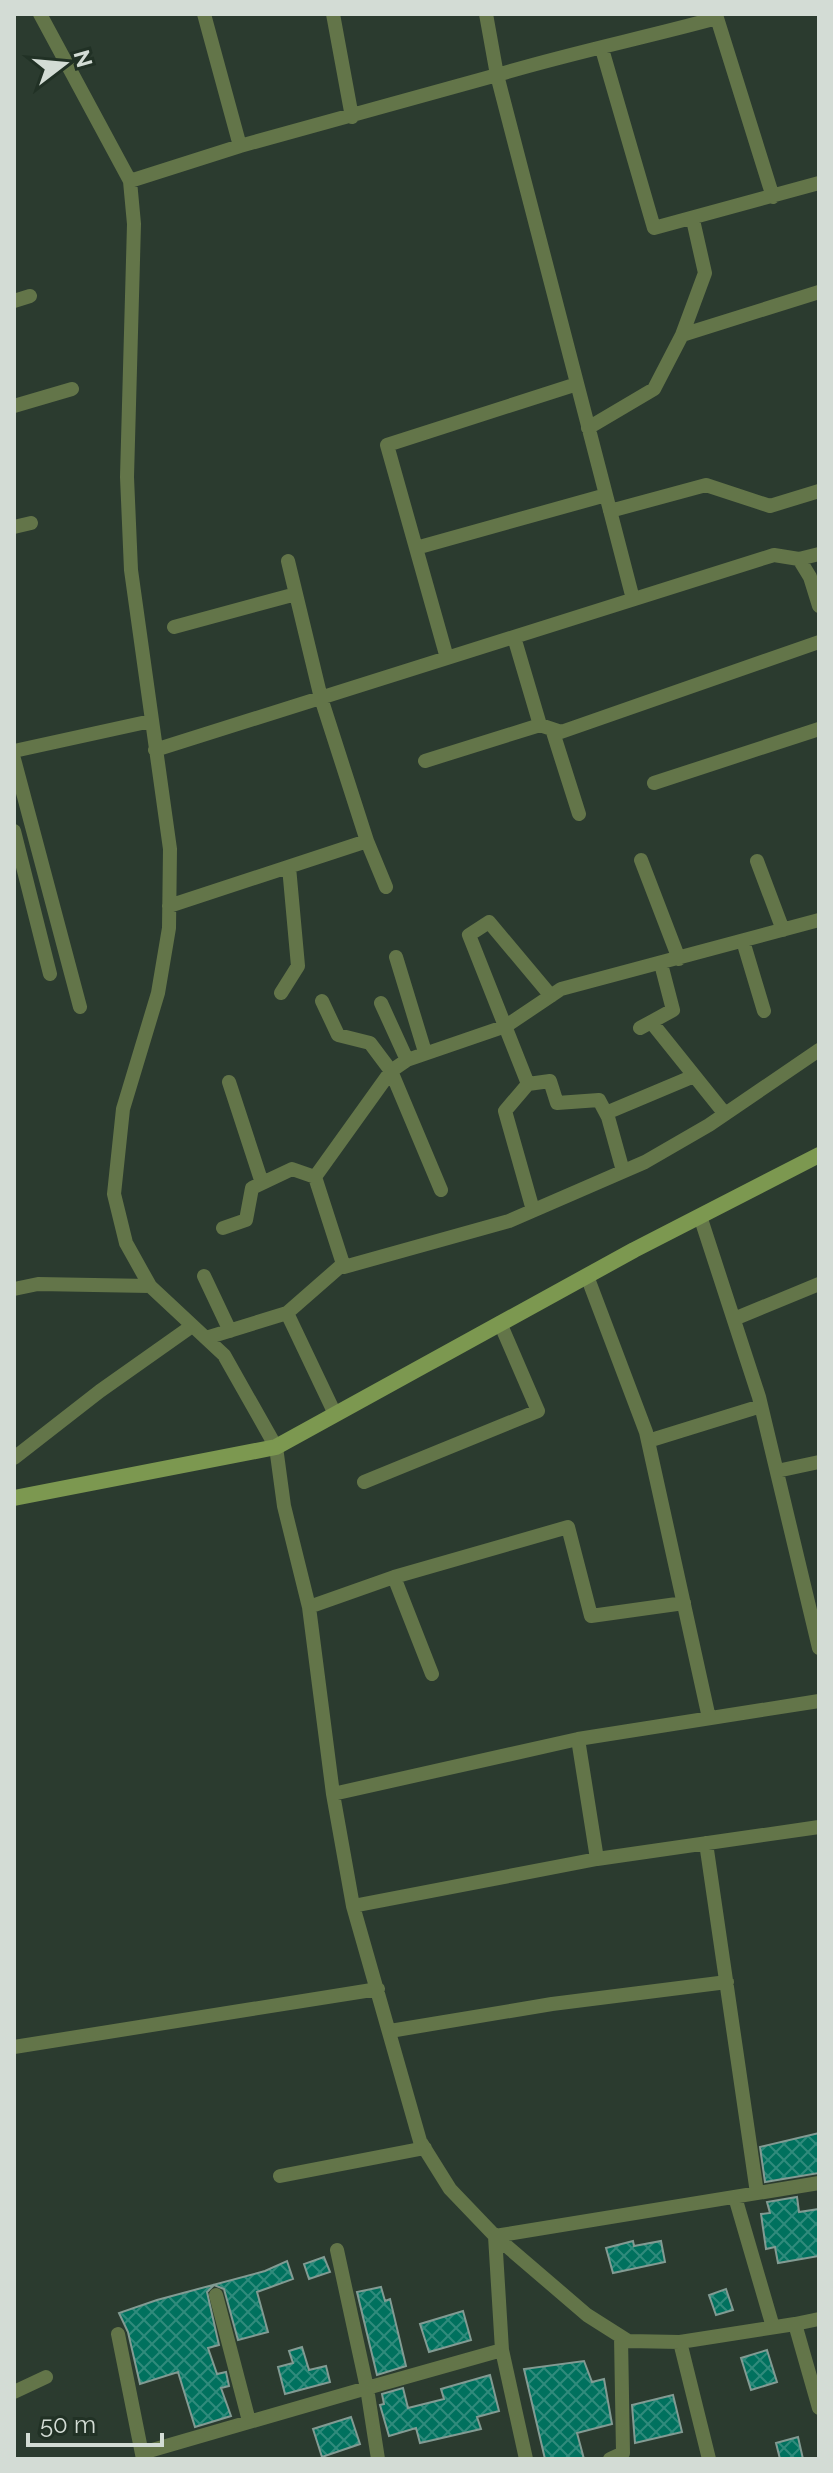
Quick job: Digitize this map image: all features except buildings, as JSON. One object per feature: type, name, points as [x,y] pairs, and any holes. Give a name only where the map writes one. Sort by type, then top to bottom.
[{"type":"street","points":[[40,14],[130,181],[135,266],[129,343],[127,477],[131,570],[170,849],[169,906],[158,993],[123,1109],[114,1194],[126,1243],[150,1286],[224,1355],[276,1447],[284,1506],[309,1607],[333,1794],[353,1906],[425,2148],[450,2189],[495,2236],[587,2315],[628,2341],[680,2342],[819,2319]]},
{"type":"street","points":[[204,14],[240,146]]},
{"type":"street","points":[[333,14],[352,117]]},
{"type":"street","points":[[486,14],[497,75],[633,599]]},
{"type":"street","points":[[130,181],[240,146],[352,117],[579,50],[602,49],[717,18],[773,197]]},
{"type":"street","points":[[602,49],[654,228],[693,220],[819,183]]},
{"type":"street","points":[[588,428],[654,389],[682,335],[705,273],[693,220]]},
{"type":"street","points":[[682,335],[819,292]]},
{"type":"street","points":[[14,301],[30,296]]},
{"type":"street","points":[[447,658],[387,445],[577,384]]},
{"type":"street","points":[[14,406],[72,389]]},
{"type":"street","points":[[610,511],[706,485],[770,506],[819,491]]},
{"type":"street","points":[[416,548],[606,495]]},
{"type":"street","points":[[14,527],[31,523]]},
{"type":"street","points":[[155,750],[774,555],[799,559],[819,554]]},
{"type":"street","points":[[799,559],[810,577],[819,606]]},
{"type":"street","points":[[288,561],[321,698],[367,841],[386,887]]},
{"type":"street","points":[[174,627],[296,594]]},
{"type":"street","points":[[514,637],[579,814]]},
{"type":"street","points":[[425,761],[546,727],[561,732],[819,642]]},
{"type":"street","points":[[14,751],[151,721]]},
{"type":"street","points":[[654,783],[819,729]]},
{"type":"street","points":[[14,759],[80,1007]]},
{"type":"street","points":[[14,831],[50,974]]},
{"type":"street","points":[[169,906],[367,841]]},
{"type":"street","points":[[641,860],[679,959]]},
{"type":"street","points":[[757,861],[783,930]]},
{"type":"street","points":[[281,993],[298,966],[289,867]]},
{"type":"street","points":[[315,1177],[391,1071],[407,1060],[506,1026],[561,989],[819,920]]},
{"type":"street","points":[[528,1084],[469,935],[489,922],[551,996]]},
{"type":"street","points":[[743,941],[764,1011]]},
{"type":"street","points":[[396,957],[425,1052]]},
{"type":"street","points":[[661,964],[673,1010],[646,1026],[725,1114]]},
{"type":"street","points":[[322,1001],[338,1035],[370,1043],[391,1071],[441,1190]]},
{"type":"street","points":[[381,1003],[407,1060]]},
{"type":"street","points":[[315,1177],[344,1267],[509,1221],[623,1171],[725,1114],[819,1050]]},
{"type":"street","points":[[606,1113],[694,1076]]},
{"type":"street","points":[[533,1210],[505,1111],[528,1084],[550,1081],[557,1103],[599,1100],[606,1113],[623,1171]]},
{"type":"street","points":[[229,1082],[262,1183]]},
{"type":"street","points":[[14,1498],[276,1447],[587,1276],[819,1155]]},
{"type":"street","points":[[223,1228],[246,1220],[252,1188],[292,1169],[315,1177]]},
{"type":"street","points":[[700,1216],[761,1406],[814,1600],[819,1648]]},
{"type":"street","points":[[206,1338],[287,1313],[343,1264]]},
{"type":"street","points":[[204,1276],[230,1331]]},
{"type":"street","points":[[587,1276],[648,1441],[709,1718]]},
{"type":"street","points":[[14,1289],[38,1284],[150,1286]]},
{"type":"street","points":[[734,1319],[819,1284]]},
{"type":"street","points":[[287,1313],[335,1414]]},
{"type":"street","points":[[364,1482],[538,1411],[500,1323]]},
{"type":"street","points":[[15,1453],[192,1326]]},
{"type":"street","points":[[648,1441],[761,1406]]},
{"type":"street","points":[[777,1471],[819,1462]]},
{"type":"street","points":[[309,1607],[394,1577],[568,1527],[591,1616],[684,1603]]},
{"type":"street","points":[[394,1577],[432,1674]]},
{"type":"street","points":[[333,1794],[578,1739],[819,1701]]},
{"type":"street","points":[[578,1739],[597,1859]]},
{"type":"street","points":[[353,1906],[597,1859],[819,1827]]},
{"type":"street","points":[[706,1843],[757,2193]]},
{"type":"street","points":[[390,2031],[552,2004],[727,1982]]},
{"type":"street","points":[[14,2047],[378,1989]]},
{"type":"street","points":[[280,2176],[425,2148]]},
{"type":"street","points":[[495,2236],[819,2183]]},
{"type":"street","points":[[735,2197],[773,2327]]},
{"type":"street","points":[[495,2236],[502,2350],[526,2459]]},
{"type":"street","points":[[337,2250],[367,2388],[378,2459]]},
{"type":"street","points":[[216,2295],[249,2421]]},
{"type":"street","points":[[795,2324],[819,2408]]},
{"type":"street","points":[[118,2334],[143,2456],[249,2421],[502,2350]]},
{"type":"street","points":[[610,2459],[623,2453],[621,2337]]},
{"type":"street","points":[[680,2342],[709,2459]]},
{"type":"street","points":[[14,2392],[46,2377]]}]
